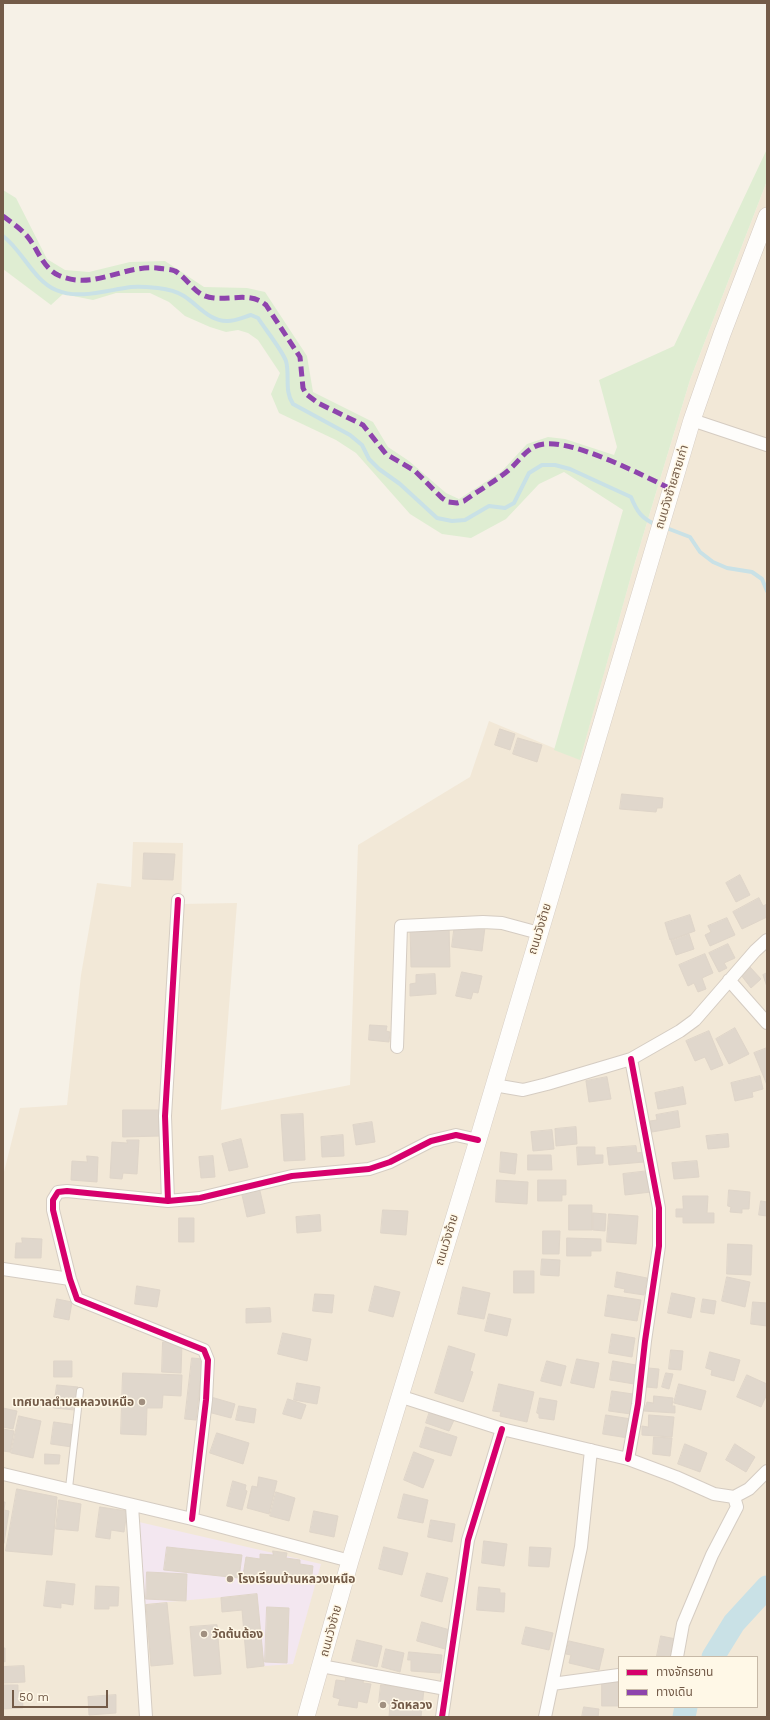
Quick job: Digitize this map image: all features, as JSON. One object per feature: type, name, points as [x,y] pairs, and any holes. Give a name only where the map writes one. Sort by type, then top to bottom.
[{"type":"main road","name":"ถนนวังซ้ายสายเก่า","points":[[590,763],[692,420],[722,334],[767,216]]},
{"type":"main road","name":"ถนนวังซ้าย","points":[[306,1717],[399,1396],[478,1140],[590,763]]},
{"type":"street","points":[[692,420],[767,445]]},
{"type":"street","points":[[168,1201],[166,1116],[178,900]]},
{"type":"street","points":[[397,1047],[401,926],[483,922],[502,923],[539,934]]},
{"type":"street","points":[[494,1085],[523,1090],[631,1059],[680,1031],[695,1020],[729,980],[767,940]]},
{"type":"street","points":[[729,980],[767,1024]]},
{"type":"street","points":[[628,1459],[638,1404],[645,1341],[659,1246],[659,1208],[657,1194],[631,1059]]},
{"type":"street","points":[[192,1519],[206,1400],[208,1360],[204,1350],[77,1299],[70,1279],[53,1210],[53,1200],[58,1192],[67,1191],[168,1201],[200,1198],[292,1176],[369,1169],[390,1162],[431,1142],[456,1135],[478,1140]]},
{"type":"street","points":[[3,1270],[70,1279]]},
{"type":"street","points":[[399,1396],[502,1429],[628,1459],[676,1476],[714,1494],[734,1497],[749,1489],[767,1471]]},
{"type":"street","points":[[442,1717],[468,1540],[502,1429]]},
{"type":"street","points":[[546,1717],[581,1547],[590,1450]]},
{"type":"street","points":[[3,1474],[69,1488],[132,1506],[192,1519],[350,1561]]},
{"type":"street","points":[[677,1656],[683,1624],[712,1555],[737,1507],[734,1497]]},
{"type":"street","points":[[132,1506],[146,1717]]},
{"type":"street","points":[[321,1666],[446,1689]]},
{"type":"street","points":[[552,1684],[618,1675]]},
{"type":"lane","points":[[69,1488],[80,1391]]},
{"type":"shaded area","points":[[767,181],[767,1717],[3,1717],[3,1176],[20,1108],[67,1105],[81,975],[97,883],[131,887],[133,842],[183,843],[181,904],[237,903],[221,1110],[350,1085],[358,845],[470,777],[489,721],[580,759],[633,569],[690,380]]},
{"type":"shaded area","name":"โรงเรียนบ้านหลวงเหนือ","points":[[139,1522],[321,1564],[293,1664],[264,1666],[257,1594],[145,1604]]},
{"type":"green space","points":[[767,149],[767,181],[690,380],[633,569],[580,760],[554,750],[623,510],[564,472],[539,484],[506,519],[471,538],[442,534],[410,514],[356,453],[336,440],[279,413],[271,394],[280,373],[258,340],[248,333],[238,330],[226,332],[210,327],[185,316],[169,302],[150,293],[116,293],[93,300],[63,294],[51,305],[3,269],[3,190],[16,198],[47,259],[65,270],[89,272],[130,262],[165,261],[204,287],[247,288],[265,292],[307,356],[313,392],[373,422],[388,447],[409,461],[446,493],[459,499],[501,472],[527,444],[548,437],[565,439],[614,455],[617,447],[599,380],[674,346]]},
{"type":"building","points":[[500,729],[515,734],[510,750],[495,745]]},
{"type":"building","points":[[518,738],[542,745],[537,762],[513,754]]},
{"type":"building","points":[[622,794],[663,798],[662,808],[657,808],[656,812],[620,809]]},
{"type":"building","points":[[144,853],[175,854],[173,880],[143,879]]},
{"type":"building","points":[[740,875],[750,895],[736,902],[726,883]]},
{"type":"building","points":[[759,898],[763,906],[767,904],[767,917],[742,929],[733,912]]},
{"type":"building","points":[[690,915],[695,931],[670,940],[665,923]]},
{"type":"building","points":[[727,918],[735,935],[710,946],[705,935],[711,932],[708,926]]},
{"type":"building","points":[[455,923],[485,927],[482,951],[452,947]]},
{"type":"building","points":[[449,925],[450,967],[411,967],[410,926]]},
{"type":"building","points":[[689,934],[694,949],[676,955],[671,941]]},
{"type":"building","points":[[728,944],[735,958],[724,963],[727,968],[719,972],[709,953]]},
{"type":"building","points":[[705,954],[713,973],[702,978],[706,989],[698,992],[694,983],[688,986],[679,965]]},
{"type":"building","points":[[750,967],[761,979],[751,988],[741,975]]},
{"type":"building","points":[[462,972],[482,976],[478,993],[473,992],[471,999],[456,996]]},
{"type":"building","points":[[767,973],[767,987],[763,975]]},
{"type":"building","points":[[435,974],[436,994],[410,996],[410,984],[416,983],[416,975]]},
{"type":"building","points":[[370,1025],[387,1026],[386,1031],[390,1032],[389,1042],[369,1040]]},
{"type":"building","points":[[735,1028],[749,1054],[729,1064],[716,1039]]},
{"type":"building","points":[[709,1031],[723,1065],[711,1070],[705,1057],[695,1061],[686,1041]]},
{"type":"building","points":[[767,1048],[767,1085],[754,1053]]},
{"type":"building","points":[[760,1076],[763,1089],[752,1092],[753,1097],[735,1101],[731,1083]]},
{"type":"building","points":[[607,1077],[611,1099],[589,1102],[586,1081]]},
{"type":"building","points":[[683,1087],[686,1104],[658,1109],[655,1093]]},
{"type":"building","points":[[123,1110],[159,1110],[160,1136],[123,1137]]},
{"type":"building","points":[[678,1111],[680,1127],[652,1132],[650,1121],[657,1120],[656,1115]]},
{"type":"building","points":[[303,1114],[305,1160],[284,1161],[281,1115]]},
{"type":"building","points":[[372,1122],[375,1142],[356,1145],[353,1125]]},
{"type":"building","points":[[576,1127],[577,1144],[556,1146],[555,1129]]},
{"type":"building","points":[[552,1130],[554,1149],[533,1151],[531,1132]]},
{"type":"building","points":[[728,1134],[729,1147],[708,1149],[706,1136]]},
{"type":"building","points":[[343,1135],[344,1156],[322,1157],[321,1137]]},
{"type":"building","points":[[241,1139],[248,1167],[229,1171],[222,1144]]},
{"type":"building","points":[[127,1140],[139,1140],[137,1174],[123,1173],[122,1179],[110,1178],[112,1142],[127,1143]]},
{"type":"building","points":[[636,1146],[637,1153],[644,1152],[644,1162],[609,1165],[607,1148]]},
{"type":"building","points":[[577,1147],[595,1147],[595,1155],[603,1155],[603,1163],[578,1165]]},
{"type":"building","points":[[501,1152],[517,1154],[515,1174],[500,1172]]},
{"type":"building","points":[[528,1155],[551,1155],[552,1170],[528,1170]]},
{"type":"building","points":[[87,1156],[98,1157],[97,1182],[71,1180],[72,1161],[87,1162]]},
{"type":"building","points":[[213,1156],[215,1177],[201,1178],[199,1157]]},
{"type":"building","points":[[697,1161],[699,1177],[674,1179],[672,1163]]},
{"type":"building","points":[[649,1171],[651,1192],[625,1195],[623,1174]]},
{"type":"building","points":[[497,1180],[528,1182],[527,1204],[496,1202]]},
{"type":"building","points":[[538,1180],[566,1180],[566,1195],[562,1195],[562,1201],[538,1201]]},
{"type":"building","points":[[729,1190],[750,1192],[749,1209],[742,1209],[742,1213],[730,1212],[731,1207],[728,1206]]},
{"type":"building","points":[[260,1191],[265,1213],[247,1217],[242,1195]]},
{"type":"building","points":[[683,1196],[708,1196],[707,1213],[714,1213],[714,1223],[683,1223],[683,1217],[676,1217],[676,1209],[683,1209]]},
{"type":"building","points":[[761,1201],[767,1202],[767,1216],[759,1215]]},
{"type":"building","points":[[569,1205],[592,1205],[592,1230],[569,1230]]},
{"type":"building","points":[[383,1210],[408,1211],[406,1235],[381,1233]]},
{"type":"building","points":[[593,1213],[606,1214],[605,1231],[593,1230]]},
{"type":"building","points":[[609,1214],[638,1216],[636,1244],[607,1242]]},
{"type":"building","points":[[320,1215],[321,1231],[297,1233],[296,1217]]},
{"type":"building","points":[[179,1218],[194,1218],[194,1242],[179,1242]]},
{"type":"building","points":[[543,1231],[560,1231],[559,1254],[543,1254]]},
{"type":"building","points":[[22,1238],[42,1239],[41,1258],[15,1258],[16,1243],[22,1243]]},
{"type":"building","points":[[567,1238],[601,1239],[601,1251],[591,1251],[591,1256],[567,1256]]},
{"type":"building","points":[[728,1244],[752,1245],[751,1275],[727,1274]]},
{"type":"building","points":[[542,1259],[560,1260],[559,1276],[541,1275]]},
{"type":"building","points":[[514,1271],[534,1271],[534,1293],[514,1293]]},
{"type":"building","points":[[617,1272],[647,1278],[644,1295],[624,1292],[625,1289],[615,1287]]},
{"type":"building","points":[[727,1277],[750,1282],[745,1307],[722,1301]]},
{"type":"building","points":[[137,1286],[160,1290],[157,1307],[135,1304]]},
{"type":"building","points":[[375,1286],[400,1292],[393,1317],[369,1311]]},
{"type":"building","points":[[463,1287],[490,1293],[484,1319],[458,1314]]},
{"type":"building","points":[[672,1293],[695,1298],[691,1318],[668,1313]]},
{"type":"building","points":[[315,1294],[334,1295],[332,1313],[313,1311]]},
{"type":"building","points":[[608,1295],[641,1300],[637,1321],[605,1316]]},
{"type":"building","points":[[57,1299],[72,1302],[69,1320],[54,1317]]},
{"type":"building","points":[[703,1299],[716,1301],[714,1314],[701,1312]]},
{"type":"building","points":[[753,1302],[767,1303],[767,1326],[751,1324]]},
{"type":"building","points":[[270,1308],[271,1322],[246,1323],[246,1309]]},
{"type":"building","points":[[489,1314],[511,1319],[507,1336],[485,1331]]},
{"type":"building","points":[[283,1333],[311,1339],[307,1361],[278,1354]]},
{"type":"building","points":[[612,1334],[635,1338],[632,1357],[609,1353]]},
{"type":"building","points":[[163,1342],[182,1343],[181,1373],[162,1372]]},
{"type":"building","points":[[449,1346],[475,1354],[470,1371],[473,1372],[463,1402],[435,1393]]},
{"type":"building","points":[[671,1350],[683,1351],[681,1370],[669,1369]]},
{"type":"building","points":[[710,1352],[740,1360],[734,1381],[711,1375],[712,1370],[706,1368]]},
{"type":"building","points":[[192,1358],[203,1359],[196,1420],[185,1419]]},
{"type":"building","points":[[577,1359],[599,1363],[594,1388],[571,1383]]},
{"type":"building","points":[[54,1361],[72,1361],[72,1377],[54,1377]]},
{"type":"building","points":[[547,1361],[566,1366],[561,1386],[541,1381]]},
{"type":"building","points":[[613,1361],[636,1365],[634,1384],[610,1380]]},
{"type":"building","points":[[648,1368],[659,1369],[657,1388],[646,1387]]},
{"type":"building","name":"เทศบาลตำบลหลวงเหนือ","points":[[123,1373],[182,1375],[181,1396],[163,1395],[162,1408],[147,1408],[146,1435],[121,1434]]},
{"type":"building","points":[[666,1373],[673,1374],[669,1389],[662,1387]]},
{"type":"building","points":[[747,1375],[767,1384],[767,1394],[761,1407],[737,1397]]},
{"type":"building","points":[[297,1383],[320,1387],[317,1404],[294,1400]]},
{"type":"building","points":[[499,1384],[534,1392],[527,1422],[500,1416],[501,1412],[493,1411]]},
{"type":"building","points":[[679,1384],[706,1391],[701,1410],[674,1403]]},
{"type":"building","points":[[57,1385],[78,1387],[75,1410],[54,1408]]},
{"type":"building","points":[[612,1391],[633,1394],[631,1414],[609,1411]]},
{"type":"building","points":[[654,1396],[673,1398],[672,1406],[675,1406],[675,1413],[644,1411],[647,1402],[653,1403]]},
{"type":"building","points":[[211,1397],[235,1404],[231,1418],[208,1412]]},
{"type":"building","points":[[540,1398],[557,1401],[554,1420],[539,1418],[539,1414],[537,1413]]},
{"type":"building","points":[[288,1399],[306,1405],[301,1419],[283,1414]]},
{"type":"building","points":[[239,1406],[256,1409],[254,1423],[236,1420]]},
{"type":"building","points":[[3,1408],[17,1411],[13,1429],[3,1427]]},
{"type":"building","points":[[431,1408],[454,1420],[449,1431],[426,1423]]},
{"type":"building","points":[[606,1415],[631,1419],[628,1438],[603,1434]]},
{"type":"building","points":[[649,1415],[674,1417],[672,1437],[642,1435],[642,1426],[648,1427]]},
{"type":"building","points":[[19,1416],[41,1421],[33,1458],[11,1453]]},
{"type":"building","points":[[54,1422],[75,1425],[72,1447],[51,1444]]},
{"type":"building","points":[[426,1427],[457,1437],[451,1456],[420,1447]]},
{"type":"building","points":[[3,1429],[14,1431],[10,1452],[3,1451]]},
{"type":"building","points":[[217,1433],[249,1443],[243,1464],[210,1453]]},
{"type":"building","points":[[654,1437],[672,1438],[670,1456],[653,1454]]},
{"type":"building","points":[[685,1444],[707,1453],[700,1472],[678,1464]]},
{"type":"building","points":[[735,1444],[755,1457],[746,1472],[726,1460]]},
{"type":"building","points":[[414,1452],[434,1460],[423,1488],[404,1480]]},
{"type":"building","points":[[45,1454],[60,1455],[59,1464],[45,1464]]},
{"type":"building","points":[[259,1477],[277,1481],[269,1514],[247,1508],[252,1486],[257,1487]]},
{"type":"building","points":[[233,1481],[246,1485],[245,1490],[247,1491],[242,1510],[227,1506]]},
{"type":"building","points":[[17,1489],[57,1497],[52,1555],[6,1551]]},
{"type":"building","points":[[276,1492],[295,1498],[289,1521],[270,1516]]},
{"type":"building","points":[[404,1494],[428,1500],[423,1523],[398,1518]]},
{"type":"building","points":[[59,1500],[81,1504],[78,1531],[56,1529]]},
{"type":"building","points":[[3,1502],[5,1502],[4,1510],[9,1511],[4,1543]]},
{"type":"building","points":[[100,1507],[127,1511],[124,1532],[111,1530],[110,1539],[96,1537]]},
{"type":"building","points":[[314,1511],[338,1516],[334,1537],[310,1532]]},
{"type":"building","points":[[431,1520],[455,1524],[452,1542],[428,1537]]},
{"type":"building","points":[[484,1541],[507,1544],[504,1566],[482,1563]]},
{"type":"building","points":[[167,1547],[242,1555],[239,1578],[164,1570]]},
{"type":"building","points":[[384,1547],[408,1553],[402,1575],[379,1569]]},
{"type":"building","points":[[530,1547],[551,1548],[549,1567],[529,1566]]},
{"type":"building","points":[[273,1551],[287,1553],[286,1558],[300,1560],[300,1564],[313,1566],[311,1584],[243,1576],[246,1557],[260,1559],[260,1554],[273,1555]]},
{"type":"building","points":[[147,1572],[187,1574],[186,1601],[146,1599]]},
{"type":"building","points":[[427,1573],[448,1578],[442,1602],[421,1596]]},
{"type":"building","points":[[47,1581],[75,1584],[73,1605],[61,1603],[61,1608],[44,1606]]},
{"type":"building","points":[[96,1586],[119,1587],[118,1606],[109,1606],[109,1609],[95,1609]]},
{"type":"building","points":[[479,1587],[500,1589],[500,1593],[505,1593],[504,1612],[477,1610]]},
{"type":"building","points":[[257,1594],[264,1666],[247,1668],[242,1610],[222,1612],[221,1598]]},
{"type":"building","points":[[167,1603],[173,1664],[151,1666],[146,1605]]},
{"type":"building","points":[[267,1607],[289,1608],[287,1663],[265,1662]]},
{"type":"building","points":[[422,1622],[450,1630],[445,1649],[417,1641]]},
{"type":"building","points":[[217,1625],[221,1674],[194,1676],[190,1627]]},
{"type":"building","points":[[526,1627],[553,1633],[549,1650],[522,1644]]},
{"type":"building","points":[[661,1636],[676,1639],[673,1656],[657,1656]]},
{"type":"building","points":[[357,1640],[382,1646],[377,1667],[352,1661]]},
{"type":"building","points":[[569,1641],[604,1649],[599,1670],[569,1663],[571,1655],[566,1654]]},
{"type":"building","points":[[3,1648],[5,1648],[5,1662],[3,1661]]},
{"type":"building","points":[[386,1649],[404,1653],[400,1672],[382,1667]]},
{"type":"building","points":[[409,1652],[442,1655],[440,1673],[411,1671],[411,1660],[408,1660]]},
{"type":"building","points":[[24,1666],[25,1682],[3,1683],[3,1667]]},
{"type":"building","points":[[346,1674],[364,1677],[363,1683],[371,1684],[367,1703],[358,1701],[357,1708],[338,1705],[340,1699],[333,1697],[336,1680],[345,1681]]},
{"type":"building","points":[[602,1682],[618,1682],[618,1706],[602,1706]]},
{"type":"building","points":[[3,1685],[18,1685],[18,1691],[22,1691],[23,1708],[3,1709]]},
{"type":"building","points":[[381,1685],[424,1689],[421,1717],[389,1717],[390,1704],[379,1703]]},
{"type":"building","points":[[116,1695],[116,1713],[89,1715],[88,1697]]},
{"type":"building","points":[[584,1707],[599,1709],[598,1717],[582,1717]]},
{"type":"waterway","points":[[3,236],[10,242],[41,279],[56,290],[65,293],[84,294],[134,287],[161,288],[181,294],[210,316],[222,321],[237,320],[251,315],[258,318],[284,356],[287,366],[289,394],[293,404],[350,435],[362,445],[369,459],[379,469],[400,484],[437,518],[452,521],[465,520],[489,506],[505,508],[514,503],[529,473],[542,465],[555,465],[570,469],[631,497],[635,507],[641,514],[647,520],[657,525]]},
{"type":"waterway","points":[[664,527],[690,537],[700,552],[713,562],[727,568],[752,572],[762,579],[767,591]]},
{"type":"waterway","points":[[714,1656],[734,1623],[767,1587]]},
{"type":"waterway","points":[[684,1717],[686,1708]]},
{"type":"marked path","points":[[3,216],[27,236],[44,263],[58,275],[71,279],[83,280],[95,279],[144,268],[168,269],[180,274],[197,291],[207,297],[241,297],[260,301],[266,305],[300,357],[303,388],[306,394],[318,403],[363,425],[386,454],[415,471],[448,502],[457,503],[464,501],[506,472],[534,447],[552,444],[568,446],[606,459],[671,489]]},
{"type":"cycle path","points":[[168,1201],[165,1116],[178,900]]},
{"type":"cycle path","points":[[628,1459],[638,1404],[645,1341],[659,1246],[659,1208],[631,1059]]},
{"type":"cycle path","points":[[192,1519],[206,1400],[208,1360],[204,1350],[77,1299],[70,1279],[53,1210],[53,1200],[58,1192],[67,1191],[168,1201],[200,1198],[292,1176],[369,1169],[390,1162],[431,1141],[456,1135],[478,1140]]},
{"type":"cycle path","points":[[442,1717],[468,1540],[502,1429]]},
{"type":"place","name":"เทศบาลตำบลหลวงเหนือ","points":[[142,1402]]},
{"type":"place","name":"โรงเรียนบ้านหลวงเหนือ","points":[[230,1579]]},
{"type":"place","name":"วัดต้นต้อง","points":[[204,1634]]},
{"type":"place","name":"วัดหลวง","points":[[383,1705]]}]
